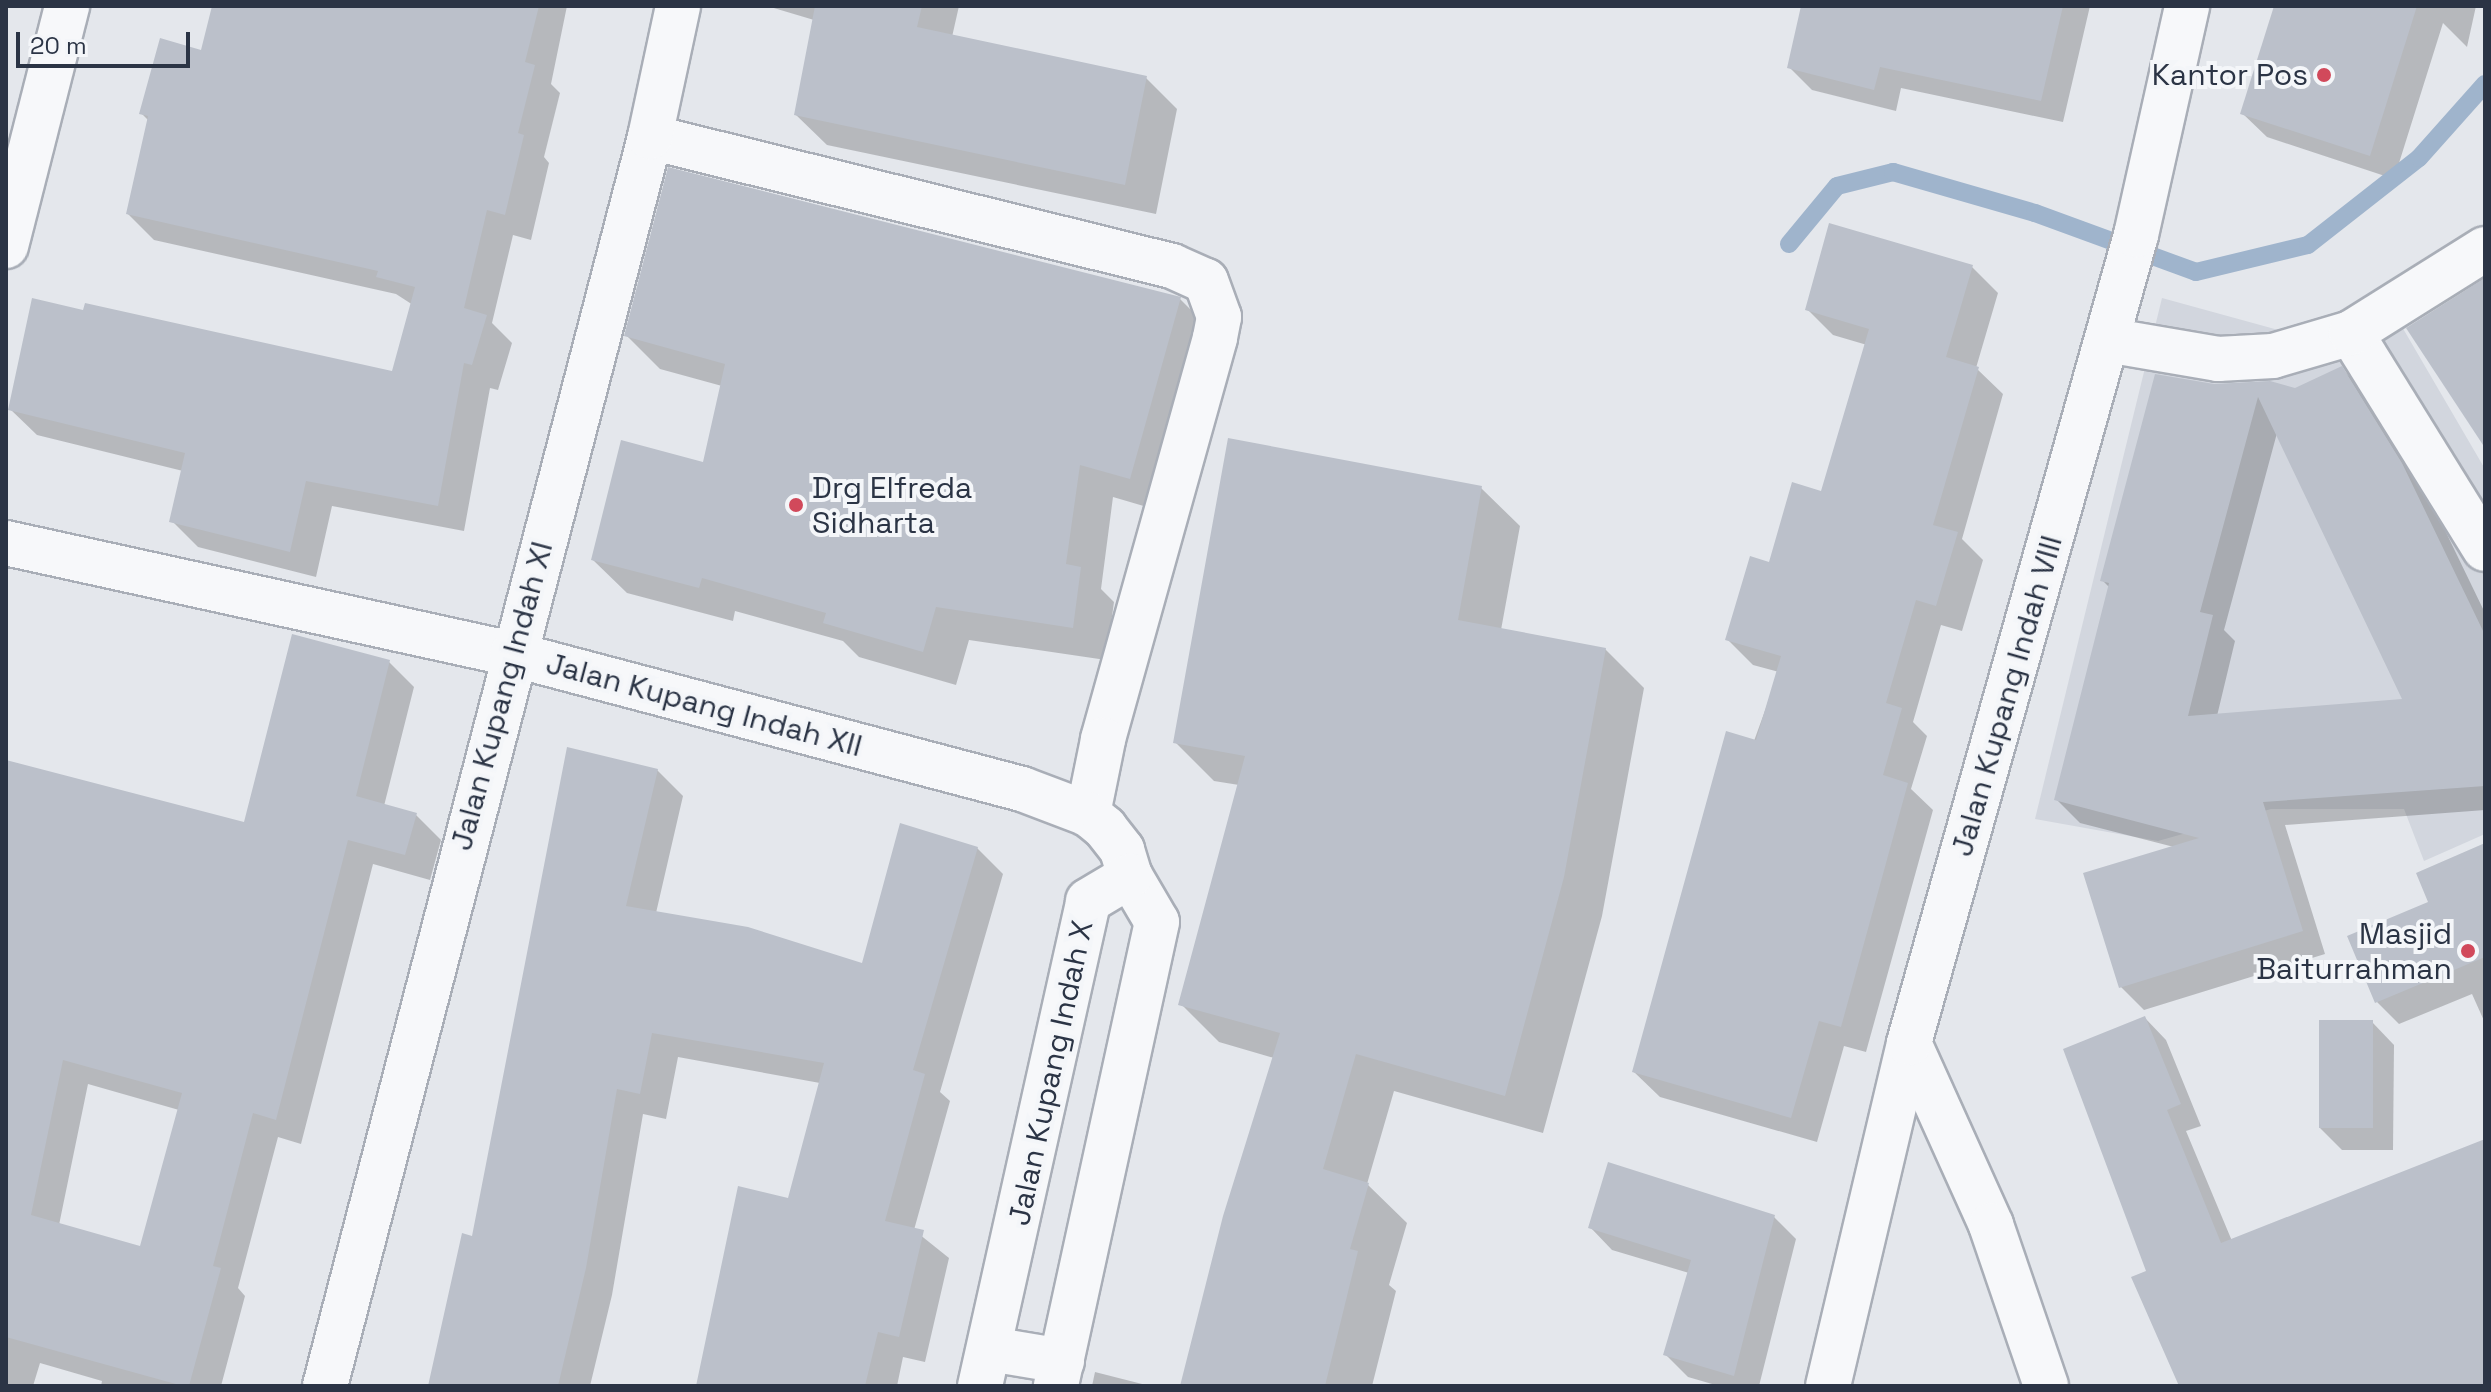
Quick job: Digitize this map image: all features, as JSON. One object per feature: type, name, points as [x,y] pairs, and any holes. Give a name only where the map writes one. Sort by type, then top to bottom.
[{"type":"street","points":[[6,246],[67,6]]},
{"type":"street","name":"Jalan Kupang Indah XI","points":[[325,1386],[512,654],[650,137],[678,6]]},
{"type":"street","name":"Jalan Kupang Indah VIII","points":[[1828,1386],[1909,1043],[2139,221],[2187,6]]},
{"type":"street","points":[[650,137],[1172,266],[1206,281],[1219,317],[1215,338],[1103,740],[1088,814]]},
{"type":"street","points":[[2107,340],[2218,359],[2273,356],[2351,333],[2485,249]]},
{"type":"street","points":[[2351,333],[2485,549]]},
{"type":"street","name":"Jalan Kupang Indah XII","points":[[6,543],[512,654],[1022,789],[1088,814],[1122,850],[1130,876]]},
{"type":"street","points":[[985,1367],[1059,1373],[1157,922],[1130,876]]},
{"type":"street","name":"Jalan Kupang Indah X","points":[[985,1367],[1088,901],[1130,876]]},
{"type":"street","points":[[1909,1043],[1991,1225],[2046,1386]]},
{"type":"shaded area","points":[[2384,296],[2485,469],[2485,834],[2424,861],[2404,809],[2271,809],[2158,841],[2035,819],[2162,298],[2282,331]]},
{"type":"building","points":[[212,6],[539,6],[525,62],[535,65],[518,133],[524,135],[505,215],[487,210],[464,308],[487,315],[472,365],[464,363],[438,506],[306,481],[290,552],[169,522],[185,453],[8,410],[32,298],[83,310],[85,303],[392,371],[415,287],[376,277],[378,271],[126,214],[148,116],[139,114],[160,38],[201,50]]},
{"type":"building","points":[[815,6],[922,6],[917,27],[1147,76],[1125,185],[794,115]]},
{"type":"building","points":[[1801,6],[2063,6],[2041,101],[1880,67],[1874,90],[1787,68]]},
{"type":"building","name":"Kantor Pos","points":[[2274,6],[2417,6],[2370,156],[2240,114]]},
{"type":"building","points":[[668,167],[1181,297],[1130,479],[1080,465],[1066,564],[1081,567],[1073,628],[936,607],[923,652],[823,623],[826,613],[702,578],[699,588],[591,560],[621,440],[703,462],[725,364],[624,336]]},
{"type":"building","points":[[1829,223],[1973,265],[1946,357],[1979,367],[1933,525],[1958,532],[1936,606],[1916,600],[1886,703],[1902,708],[1883,775],[1908,783],[1841,1027],[1819,1021],[1791,1118],[1632,1072],[1726,731],[1756,740],[1781,656],[1725,640],[1750,556],[1769,562],[1792,482],[1821,491],[1869,329],[1805,310]]},
{"type":"building","points":[[2485,278],[2485,448],[2406,328]]},
{"type":"building","points":[[2342,366],[2402,463],[2485,635],[2485,786],[2263,802],[2303,931],[2119,988],[2083,873],[2199,838],[2054,800],[2109,583],[2100,581],[2155,374],[2214,384],[2270,381],[2295,388]],"holes":[[[2258,397],[2402,699],[2188,716],[2213,615],[2200,612]]]},
{"type":"building","points":[[1228,438],[1482,486],[1458,620],[1606,648],[1564,877],[1505,1096],[1356,1054],[1323,1169],[1369,1183],[1350,1249],[1358,1251],[1325,1386],[1180,1386],[1223,1216],[1280,1033],[1178,1005],[1245,756],[1173,743]]},
{"type":"building","points":[[292,634],[390,660],[356,796],[417,813],[405,855],[348,840],[276,1120],[253,1113],[213,1266],[221,1268],[189,1386],[6,1337],[6,760],[244,822]],"holes":[[[63,1060],[182,1093],[140,1246],[31,1215]]]},
{"type":"building","points":[[567,747],[658,769],[626,906],[748,927],[862,963],[900,823],[978,847],[913,1070],[925,1074],[885,1221],[924,1230],[899,1337],[878,1332],[865,1386],[696,1386],[738,1186],[788,1198],[824,1063],[652,1033],[640,1094],[617,1089],[586,1268],[558,1386],[428,1386],[462,1233],[472,1236]]},
{"type":"building","points":[[2485,843],[2485,957],[2375,1003],[2347,936],[2428,902],[2416,873]]},
{"type":"building","points":[[2145,1016],[2181,1104],[2167,1110],[2221,1243],[2485,1139],[2485,1386],[2179,1386],[2131,1277],[2146,1271],[2063,1049]]},
{"type":"building","points":[[2319,1020],[2373,1020],[2373,1128],[2319,1128]]},
{"type":"building","points":[[1608,1162],[1775,1215],[1734,1376],[1663,1355],[1691,1260],[1588,1228]]},
{"type":"waterway","points":[[1789,244],[1837,186],[1893,172],[2035,213],[2196,272],[2308,245],[2419,158],[2485,84]]},
{"type":"place","name":"Kantor Pos","points":[[2324,75]]},
{"type":"place","name":"Drg Elfreda Sidharta","points":[[796,505]]},
{"type":"place","name":"Masjid Baiturrahman","points":[[2468,951]]}]
